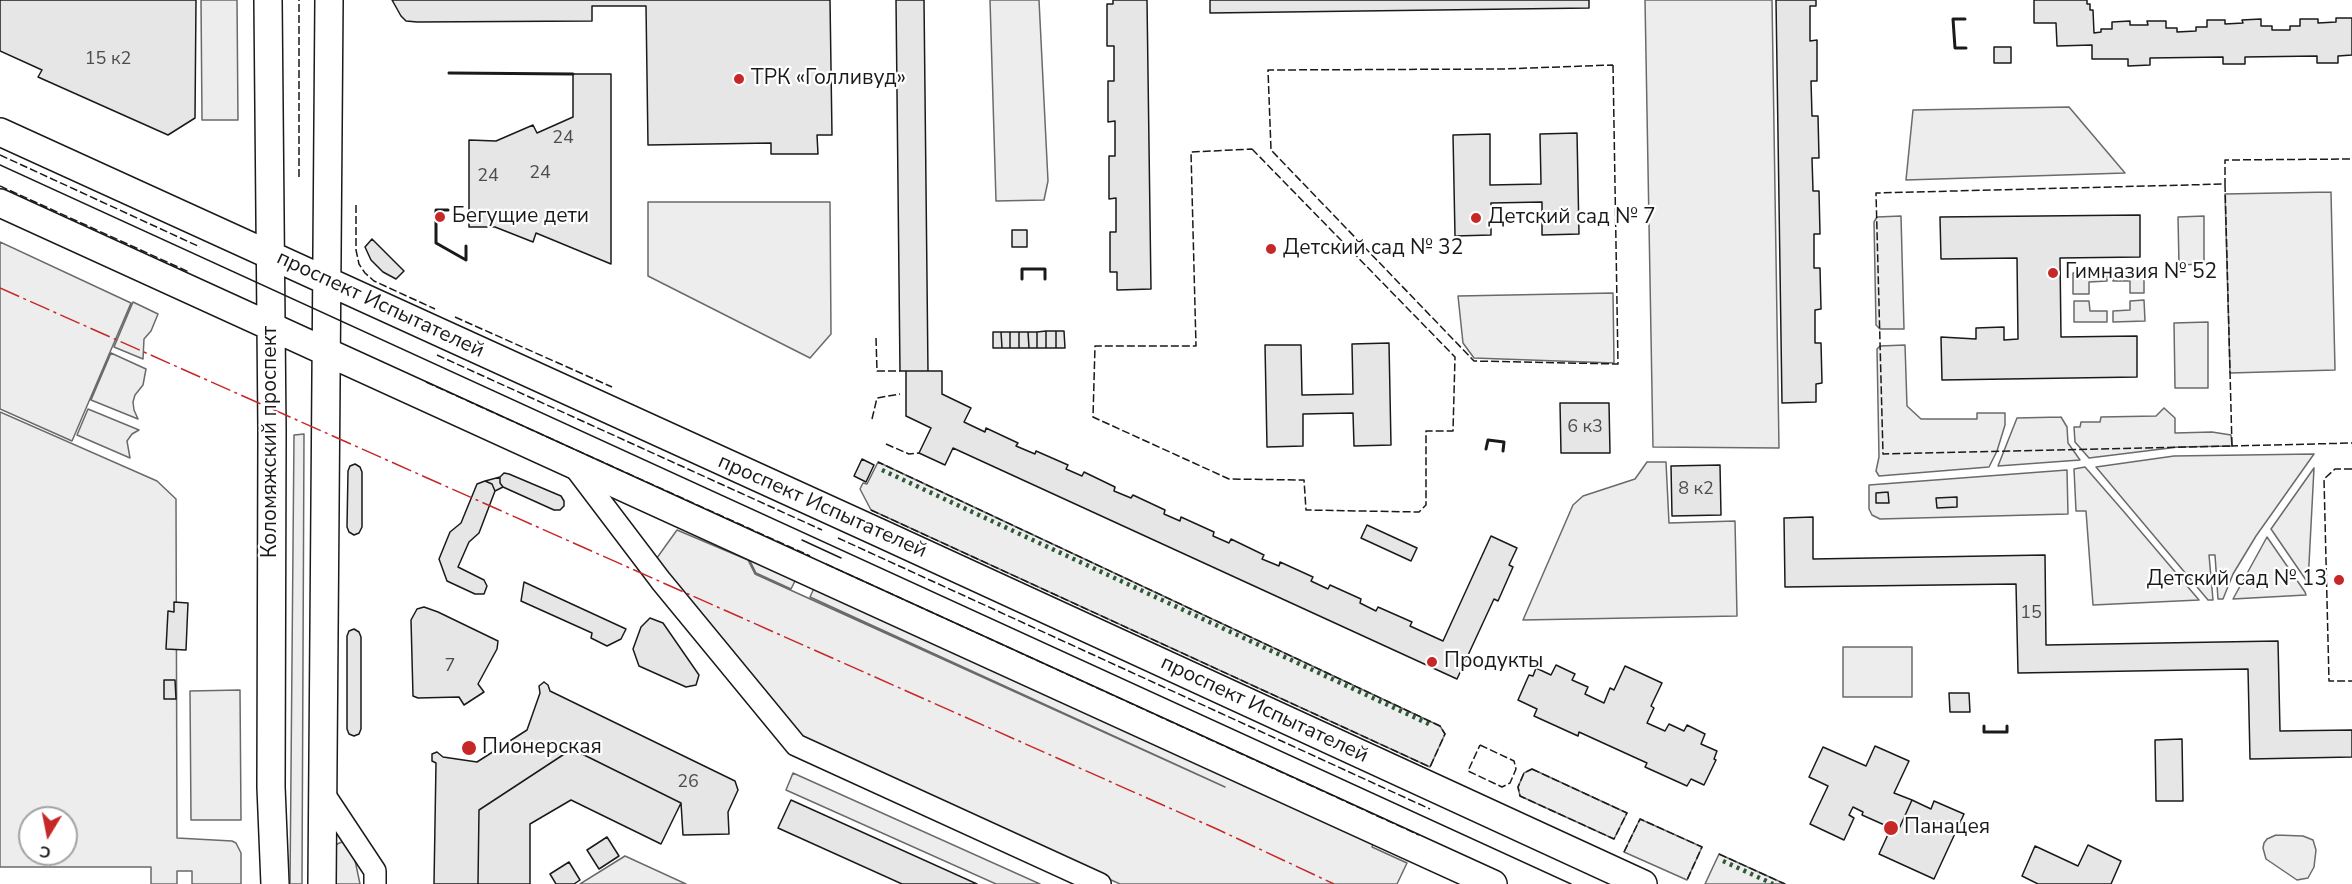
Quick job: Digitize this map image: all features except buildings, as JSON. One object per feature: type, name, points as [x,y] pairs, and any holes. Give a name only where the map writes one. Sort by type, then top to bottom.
[{"type":"main road","name":"Коломяжский проспект","points":[[268,0],[271,787],[275,884]]},
{"type":"main road","points":[[322,884],[329,0]]},
{"type":"main road","name":"проспект Испытателей","points":[[0,132],[1643,884]]},
{"type":"main road","points":[[0,203],[1493,884]]},
{"type":"street","points":[[572,464],[661,581],[796,745],[1100,884]]},
{"type":"street","points":[[322,791],[375,871],[375,884]]},
{"type":"shaded area","points":[[201,0],[237,0],[238,120],[202,120]]},
{"type":"shaded area","points":[[990,0],[1039,0],[1048,181],[1044,200],[996,201]]},
{"type":"shaded area","points":[[1645,0],[1772,0],[1779,448],[1653,447]]},
{"type":"shaded area","points":[[2069,107],[2125,173],[1906,180],[1913,110]]},
{"type":"shaded area","points":[[2331,192],[2335,370],[2230,373],[2225,194]]},
{"type":"shaded area","points":[[648,202],[830,202],[831,334],[810,358],[648,276]]},
{"type":"shaded area","points":[[1901,216],[1904,329],[1880,329],[1876,325],[1874,222],[1877,217]]},
{"type":"shaded area","points":[[2204,216],[2204,264],[2179,265],[2178,217]]},
{"type":"shaded area","points":[[0,242],[131,303],[72,441],[0,409]]},
{"type":"shaded area","points":[[2073,273],[2107,273],[2107,281],[2089,282],[2089,294],[2073,294]]},
{"type":"shaded area","points":[[2113,273],[2144,273],[2144,293],[2130,293],[2130,281],[2113,281]]},
{"type":"shaded area","points":[[1613,293],[1614,363],[1474,358],[1463,343],[1458,296]]},
{"type":"shaded area","points":[[2144,300],[2145,321],[2113,322],[2113,311],[2130,310],[2130,301]]},
{"type":"shaded area","points":[[2074,301],[2089,301],[2090,311],[2107,311],[2107,322],[2074,322]]},
{"type":"shaded area","points":[[133,302],[158,314],[151,331],[144,339],[143,359],[114,347]]},
{"type":"shaded area","points":[[2208,322],[2208,388],[2175,388],[2174,323]]},
{"type":"shaded area","points":[[1905,345],[1907,406],[1921,419],[1977,419],[1977,413],[2005,413],[2005,425],[1989,467],[1879,476],[1876,471],[1879,457],[1877,349],[1880,346]]},
{"type":"shaded area","points":[[111,353],[146,369],[143,385],[135,395],[133,402],[138,419],[91,400]]},
{"type":"shaded area","points":[[2164,408],[2175,418],[2175,433],[2212,432],[2231,435],[2232,446],[2178,447],[2089,458],[2075,442],[2074,427],[2080,427],[2081,422],[2100,422],[2101,417],[2156,416]]},
{"type":"shaded area","points":[[88,409],[139,430],[127,441],[130,458],[77,435]]},
{"type":"shaded area","points":[[0,412],[157,481],[176,499],[177,838],[236,843],[241,853],[241,884],[192,884],[192,871],[177,871],[177,884],[151,884],[151,867],[0,867]]},
{"type":"shaded area","points":[[2061,417],[2067,427],[2068,443],[2080,460],[1998,466],[2017,418]]},
{"type":"shaded area","points":[[304,434],[302,884],[290,884],[294,435]]},
{"type":"shaded area","points":[[2314,454],[2256,536],[2233,574],[2223,599],[2218,599],[2215,555],[2209,555],[2213,600],[2208,600],[2096,467],[2174,456]]},
{"type":"shaded area","points":[[878,462],[1440,726],[1445,734],[1430,767],[871,510],[860,489],[863,483],[867,484]]},
{"type":"shaded area","points":[[1647,462],[1666,462],[1669,523],[1735,521],[1737,616],[1523,620],[1573,505],[1583,496],[1635,479]]},
{"type":"shaded area","points":[[2085,467],[2199,600],[2093,605],[2086,511],[2076,511],[2074,469]]},
{"type":"shaded area","points":[[2314,468],[2308,583],[2271,529]]},
{"type":"shaded area","points":[[2067,470],[2068,514],[1880,519],[1872,515],[1869,509],[1869,485]]},
{"type":"shaded area","points":[[677,530],[748,560],[755,574],[1225,787],[810,597],[815,586],[1374,841],[1372,847],[1407,863],[1397,884],[1120,884],[796,739],[654,562]]},
{"type":"shaded area","points":[[2267,537],[2306,595],[2233,599]]},
{"type":"shaded area","points":[[752,557],[797,577],[791,589],[756,573],[750,561]]},
{"type":"shaded area","points":[[1843,647],[1912,647],[1912,697],[1843,697]]},
{"type":"shaded area","points":[[240,690],[241,820],[191,820],[190,691]]},
{"type":"shaded area","points":[[1532,769],[1627,813],[1614,839],[1520,796],[1518,787],[1524,773]]},
{"type":"shaded area","points":[[793,773],[1040,884],[996,884],[786,790]]},
{"type":"shaded area","points":[[1640,819],[1702,847],[1687,880],[1624,852]]},
{"type":"shaded area","points":[[2276,835],[2303,836],[2313,840],[2316,850],[2314,867],[2308,878],[2297,880],[2266,859],[2264,843]]},
{"type":"shaded area","points":[[347,842],[352,846],[360,884],[335,884],[335,849],[337,844]]},
{"type":"shaded area","points":[[1719,854],[1785,884],[1705,884]]},
{"type":"shaded area","points":[[625,856],[686,884],[580,884]]},
{"type":"tram line","points":[[0,165],[1571,884]]},
{"type":"tram line","points":[[802,540],[841,558]]},
{"type":"hedge","points":[[882,470],[1431,725]]},
{"type":"hedge","points":[[1723,861],[1773,884]]},
{"type":"fence","points":[[299,0],[299,177]]},
{"type":"fence","points":[[1613,65],[1618,364],[1474,361],[1271,150],[1268,70],[1502,69],[1613,65]]},
{"type":"fence","points":[[1252,149],[1455,357],[1453,431],[1426,431],[1426,505],[1419,512],[1306,510],[1304,480],[1229,479],[1093,417],[1095,346],[1196,346],[1191,152],[1252,149]]},
{"type":"fence","points":[[0,155],[200,247]]},
{"type":"fence","points":[[2225,186],[2225,160],[2352,159]]},
{"type":"fence","points":[[2225,184],[2232,446],[1883,454],[1876,193],[2225,184]]},
{"type":"fence","points":[[0,186],[189,272]]},
{"type":"fence","points":[[356,205],[356,250],[359,264],[365,273],[374,281],[435,309]]},
{"type":"fence","points":[[455,317],[612,387]]},
{"type":"fence","points":[[876,338],[877,371],[900,371]]},
{"type":"fence","points":[[437,355],[822,530]]},
{"type":"fence","points":[[426,382],[810,556]]},
{"type":"fence","points":[[872,419],[877,398],[900,394]]},
{"type":"fence","points":[[2232,444],[2232,446],[2352,443]]},
{"type":"fence","points":[[886,444],[909,454],[919,453]]},
{"type":"fence","points":[[871,510],[1430,767],[1445,734],[1440,726],[878,462]]},
{"type":"fence","points":[[2352,469],[2335,469],[2324,479],[2329,681],[2352,681]]},
{"type":"fence","points":[[838,538],[1430,809]]},
{"type":"fence","points":[[826,564],[1419,835]]},
{"type":"fence","points":[[1480,745],[1514,761],[1516,769],[1510,783],[1502,787],[1468,771],[1480,745]]},
{"type":"fence","points":[[1532,769],[1627,813],[1614,839],[1520,796],[1518,787],[1524,773],[1532,769]]},
{"type":"fence","points":[[1624,852],[1640,819],[1702,847],[1687,880]]},
{"type":"fence","points":[[1719,854],[1785,884]]},
{"type":"wall","points":[[1965,19],[1953,19],[1955,48],[1966,48]]},
{"type":"wall","points":[[449,73],[573,74]]},
{"type":"wall","points":[[448,210],[436,210],[436,243],[466,260],[466,246]]},
{"type":"wall","points":[[1022,279],[1022,269],[1045,269],[1045,279]]},
{"type":"wall","points":[[1486,449],[1488,440],[1504,442],[1503,451]]},
{"type":"wall","points":[[1984,726],[1984,732],[2007,732],[2007,726]]},
{"type":"power","points":[[0,288],[1219,830],[1334,884]]},
{"type":"place","name":"ТРК «Голливуд»","points":[[739,79]]},
{"type":"place","name":"Бегущие дети","points":[[440,217]]},
{"type":"place","name":"Детский сад № 7","points":[[1476,218]]},
{"type":"place","name":"Детский сад № 32","points":[[1271,249]]},
{"type":"place","name":"Гимназия № 52","points":[[2053,273]]},
{"type":"place","name":"Детский сад № 13","points":[[2339,580]]},
{"type":"place","name":"Продукты","points":[[1432,662]]},
{"type":"place","name":"Пионерская","points":[[469,748]]},
{"type":"place","name":"Панацея","points":[[1891,828]]}]
